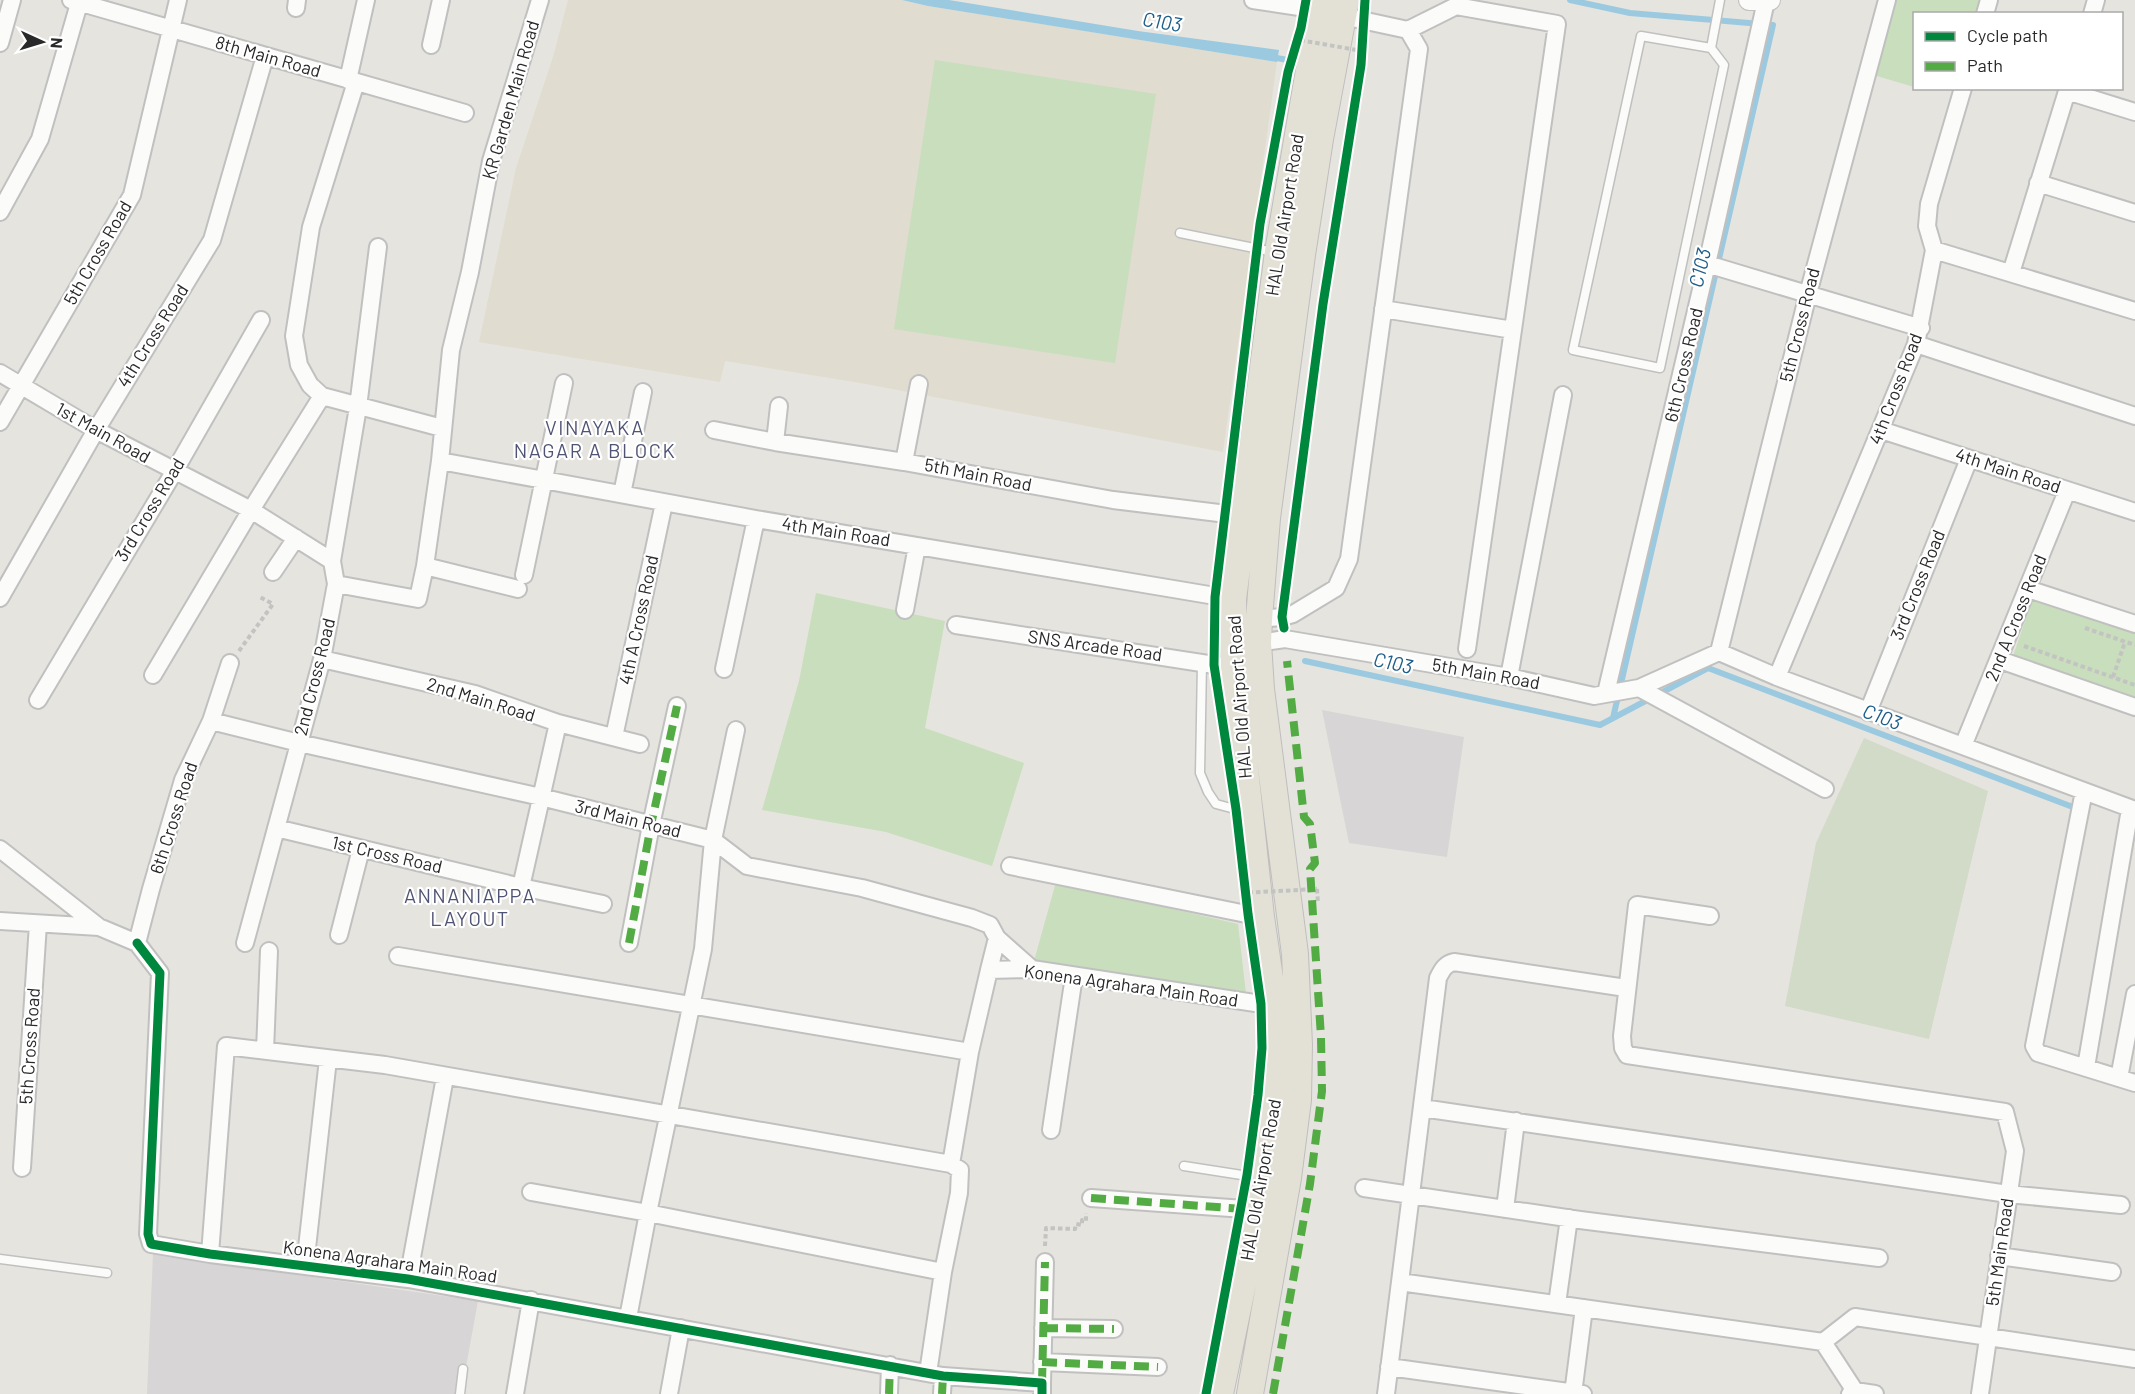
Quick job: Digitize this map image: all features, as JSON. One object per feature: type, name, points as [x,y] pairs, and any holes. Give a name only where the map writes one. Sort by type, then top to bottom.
[{"type":"main road","name":"HAL Old Airport Road","points":[[1250,1394],[1288,1178],[1287,1099],[1261,917],[1234,668],[1233,599],[1278,252],[1338,9]]},
{"type":"main road","name":"HAL Old Airport Road","points":[[1220,1394],[1265,1178],[1299,1045],[1294,954],[1261,689],[1259,631],[1266,518],[1338,9]]},
{"type":"street","points":[[0,43],[12,0]]},
{"type":"street","name":"5th Cross Road","points":[[0,422],[132,195],[178,0]]},
{"type":"street","points":[[336,584],[418,599],[440,461],[442,428],[322,396],[310,385],[299,365],[294,336],[311,227],[352,81],[366,0]]},
{"type":"street","points":[[431,45],[441,0]]},
{"type":"street","name":"KR Garden Main Road","points":[[442,428],[451,350],[470,272],[491,161],[540,0]]},
{"type":"street","points":[[1253,0],[1338,9],[1408,30],[1419,49],[1349,558],[1336,588],[1259,631]]},
{"type":"street","points":[[1749,0],[1768,0]]},
{"type":"street","name":"6th Cross Road","points":[[1606,693],[1768,0]]},
{"type":"street","name":"5th Cross Road","points":[[1719,652],[1808,294],[1887,0]]},
{"type":"street","points":[[0,212],[40,139],[77,1]]},
{"type":"street","name":"8th Main Road","points":[[77,1],[465,113]]},
{"type":"street","points":[[1408,30],[1456,6],[1557,24],[1467,649]]},
{"type":"street","name":"4th Cross Road","points":[[0,598],[96,430],[212,240],[265,56]]},
{"type":"street","name":"4th Cross Road","points":[[1777,677],[1918,336],[1934,250],[1927,226],[1929,204],[1962,90]]},
{"type":"street","points":[[2011,273],[2067,90],[2135,112]]},
{"type":"street","points":[[2038,183],[2135,213]]},
{"type":"street","name":"2nd Cross Road","points":[[245,943],[322,659],[336,584],[332,561],[357,407],[378,247]]},
{"type":"street","points":[[1934,250],[2135,311]]},
{"type":"street","points":[[1707,264],[1808,294],[2135,416]]},
{"type":"street","points":[[1383,309],[1513,330]]},
{"type":"street","name":"3rd Cross Road","points":[[38,700],[174,472],[261,320]]},
{"type":"street","name":"1st Main Road","points":[[0,374],[96,430],[251,510],[332,561]]},
{"type":"street","points":[[425,566],[521,582],[564,384]]},
{"type":"street","points":[[904,462],[919,384]]},
{"type":"street","points":[[622,494],[643,392]]},
{"type":"street","points":[[1509,677],[1563,395]]},
{"type":"street","points":[[153,675],[322,396]]},
{"type":"street","points":[[775,442],[779,406]]},
{"type":"street","name":"5th Main Road","points":[[714,430],[1113,500],[1243,516]]},
{"type":"street","name":"4th Main Road","points":[[1881,430],[2135,512]]},
{"type":"street","name":"3rd Cross Road","points":[[1868,712],[1969,459]]},
{"type":"street","name":"4th Main Road","points":[[440,461],[664,503],[1233,599]]},
{"type":"street","name":"2nd A Cross Road","points":[[1963,746],[2067,491]]},
{"type":"street","name":"4th A Cross Road","points":[[614,737],[664,503]]},
{"type":"street","points":[[724,669],[756,519]]},
{"type":"street","points":[[273,572],[296,538]]},
{"type":"street","points":[[905,610],[917,546]]},
{"type":"street","points":[[2028,589],[2135,624]]},
{"type":"street","name":"SNS Arcade Road","points":[[956,625],[1234,668]]},
{"type":"street","name":"5th Main Road","points":[[1259,631],[1285,639],[1509,677],[1594,696],[1639,688],[1719,652]]},
{"type":"street","points":[[1719,652],[1868,712],[2133,810],[2086,1068]]},
{"type":"street","name":"2nd Main Road","points":[[322,659],[475,694],[558,723],[640,744]]},
{"type":"street","points":[[2000,660],[2135,707]]},
{"type":"street","name":"6th Cross Road","points":[[138,943],[151,889],[183,780],[211,721],[230,663]]},
{"type":"street","points":[[1639,688],[1825,789]]},
{"type":"street","points":[[629,943],[651,825],[677,706]]},
{"type":"street","name":"3rd Main Road","points":[[211,721],[541,797],[713,840],[747,866],[862,888],[972,918],[990,925],[997,938],[1032,969]]},
{"type":"street","points":[[521,887],[558,723]]},
{"type":"street","points":[[628,1318],[703,949],[713,840],[736,730]]},
{"type":"street","points":[[2084,791],[2034,1046],[2038,1053],[2127,1081],[2135,994]]},
{"type":"street","name":"1st Cross Road","points":[[276,828],[521,887],[603,904]]},
{"type":"street","points":[[0,849],[99,927],[138,943]]},
{"type":"street","points":[[339,935],[361,849]]},
{"type":"street","points":[[1010,866],[1261,917]]},
{"type":"street","points":[[1386,1394],[1438,978],[1447,964],[1454,962],[1626,988],[1637,905],[1710,916]]},
{"type":"street","points":[[0,921],[99,927]]},
{"type":"street","name":"5th Cross Road","points":[[22,1168],[38,924]]},
{"type":"street","points":[[951,1164],[970,1052],[997,938]]},
{"type":"street","name":"Konena Agrahara Main Road","points":[[138,943],[160,974],[148,1234],[151,1244],[210,1254],[408,1279],[935,1374],[1042,1389]]},
{"type":"street","points":[[265,1051],[269,951]]},
{"type":"street","points":[[398,956],[970,1052]]},
{"type":"street","name":"Konena Agrahara Main Road","points":[[989,970],[1032,969],[1274,1006]]},
{"type":"street","points":[[1051,1130],[1074,976]]},
{"type":"street","name":"5th Main Road","points":[[1626,988],[1622,1036],[1623,1048],[1627,1055],[2005,1112],[2015,1151],[1980,1394]]},
{"type":"street","points":[[210,1254],[225,1046],[385,1065],[951,1164],[960,1170],[959,1193],[943,1272],[935,1374],[942,1394]]},
{"type":"street","points":[[305,1266],[328,1059]]},
{"type":"street","points":[[408,1279],[445,1077]]},
{"type":"street","points":[[1422,1108],[2008,1194],[2121,1205]]},
{"type":"street","points":[[1505,1209],[1516,1121]]},
{"type":"street","points":[[1364,1188],[1569,1218],[1879,1258]]},
{"type":"street","points":[[531,1192],[943,1272]]},
{"type":"street","points":[[1091,1198],[1258,1210]]},
{"type":"street","points":[[1557,1304],[1569,1218]]},
{"type":"street","points":[[1999,1256],[2112,1272]]},
{"type":"street","points":[[1042,1389],[1045,1262]]},
{"type":"street","points":[[1400,1282],[1823,1342],[1855,1317],[2135,1359]]},
{"type":"street","points":[[515,1394],[531,1300]]},
{"type":"street","points":[[1389,1367],[1576,1394],[1584,1308]]},
{"type":"street","points":[[669,1394],[681,1328]]},
{"type":"street","points":[[1043,1328],[1114,1329]]},
{"type":"street","points":[[1823,1342],[1852,1392],[1875,1394]]},
{"type":"street","points":[[1042,1362],[1158,1367]]},
{"type":"street","points":[[889,1394],[890,1365]]},
{"type":"lane","points":[[1711,48],[1641,36],[1573,350],[1660,368],[1724,65],[1711,48],[1720,0]]},
{"type":"lane","points":[[1180,233],[1278,252]]},
{"type":"lane","points":[[1202,662],[1200,773],[1216,804],[1250,813]]},
{"type":"lane","points":[[1184,1166],[1265,1178]]},
{"type":"lane","points":[[0,1259],[107,1273]]},
{"type":"lane","points":[[460,1394],[463,1369]]},
{"type":"path","points":[[1338,9],[1359,52]]},
{"type":"path","points":[[1293,39],[1359,52]]},
{"type":"path","points":[[230,663],[273,604],[258,596]]},
{"type":"path","points":[[2026,638],[2023,647],[2135,685]]},
{"type":"path","points":[[2113,677],[2125,642]]},
{"type":"path","points":[[1241,893],[1317,889],[1318,903]]},
{"type":"path","points":[[1045,1262],[1046,1228],[1075,1229],[1076,1224],[1082,1225],[1082,1220],[1086,1221],[1087,1204],[1091,1204],[1091,1198]]},
{"type":"shaded area","points":[[568,0],[902,0],[1277,62],[1223,452],[866,384],[725,361],[720,382],[479,342],[516,168],[553,57]]},
{"type":"shaded area","points":[[1322,710],[1464,737],[1447,857],[1349,843]]},
{"type":"shaded area","points":[[153,1254],[478,1301],[461,1394],[147,1394]]},
{"type":"green space","points":[[1892,0],[1982,0],[1978,12],[1913,12],[1913,87],[1870,74]]},
{"type":"green space","points":[[935,60],[1156,94],[1115,363],[894,329]]},
{"type":"green space","points":[[816,593],[945,621],[925,728],[1024,763],[992,866],[886,832],[762,810],[799,681]]},
{"type":"green space","points":[[2033,598],[2135,634],[2135,698],[2013,656]]},
{"type":"green space","points":[[1864,738],[1988,791],[1929,1039],[1785,1006],[1816,843]]},
{"type":"green space","points":[[1056,882],[1238,924],[1246,994],[1034,961]]},
{"type":"water","points":[[902,0],[949,0],[1138,31],[1279,50],[1277,62]]},
{"type":"waterway","name":"C103","points":[[1570,0],[1630,13],[1773,25],[1613,718]]},
{"type":"waterway","name":"C103","points":[[1271,57],[1288,60]]},
{"type":"waterway","name":"C103","points":[[1305,661],[1600,725],[1708,668],[2078,809]]},
{"type":"marked path","points":[[1273,1394],[1310,1184],[1322,1091],[1321,1037],[1310,869],[1315,863],[1310,824],[1304,817],[1287,661]]},
{"type":"marked path","points":[[629,943],[651,825],[677,706]]},
{"type":"marked path","points":[[1091,1198],[1258,1210]]},
{"type":"marked path","points":[[1042,1383],[1045,1262]]},
{"type":"marked path","points":[[1043,1328],[1114,1329]]},
{"type":"marked path","points":[[1042,1362],[1158,1367]]},
{"type":"marked path","points":[[889,1394],[890,1365]]},
{"type":"marked path","points":[[942,1394],[943,1376]]},
{"type":"cycle path","points":[[1206,1394],[1247,1175],[1262,1048],[1261,1004],[1236,809],[1214,665],[1215,597],[1260,224],[1288,72],[1301,28],[1306,0]]},
{"type":"cycle path","points":[[1284,628],[1282,617],[1323,304],[1361,65],[1365,0]]},
{"type":"cycle path","points":[[137,943],[160,973],[148,1234],[151,1244],[210,1254],[408,1279],[943,1376],[1042,1383],[1042,1394]]},
{"type":"district","name":"VINAYAKA NAGAR A BLOCK","points":[[595,440]]},
{"type":"district","name":"ANNANIAPPA LAYOUT","points":[[470,908]]}]
